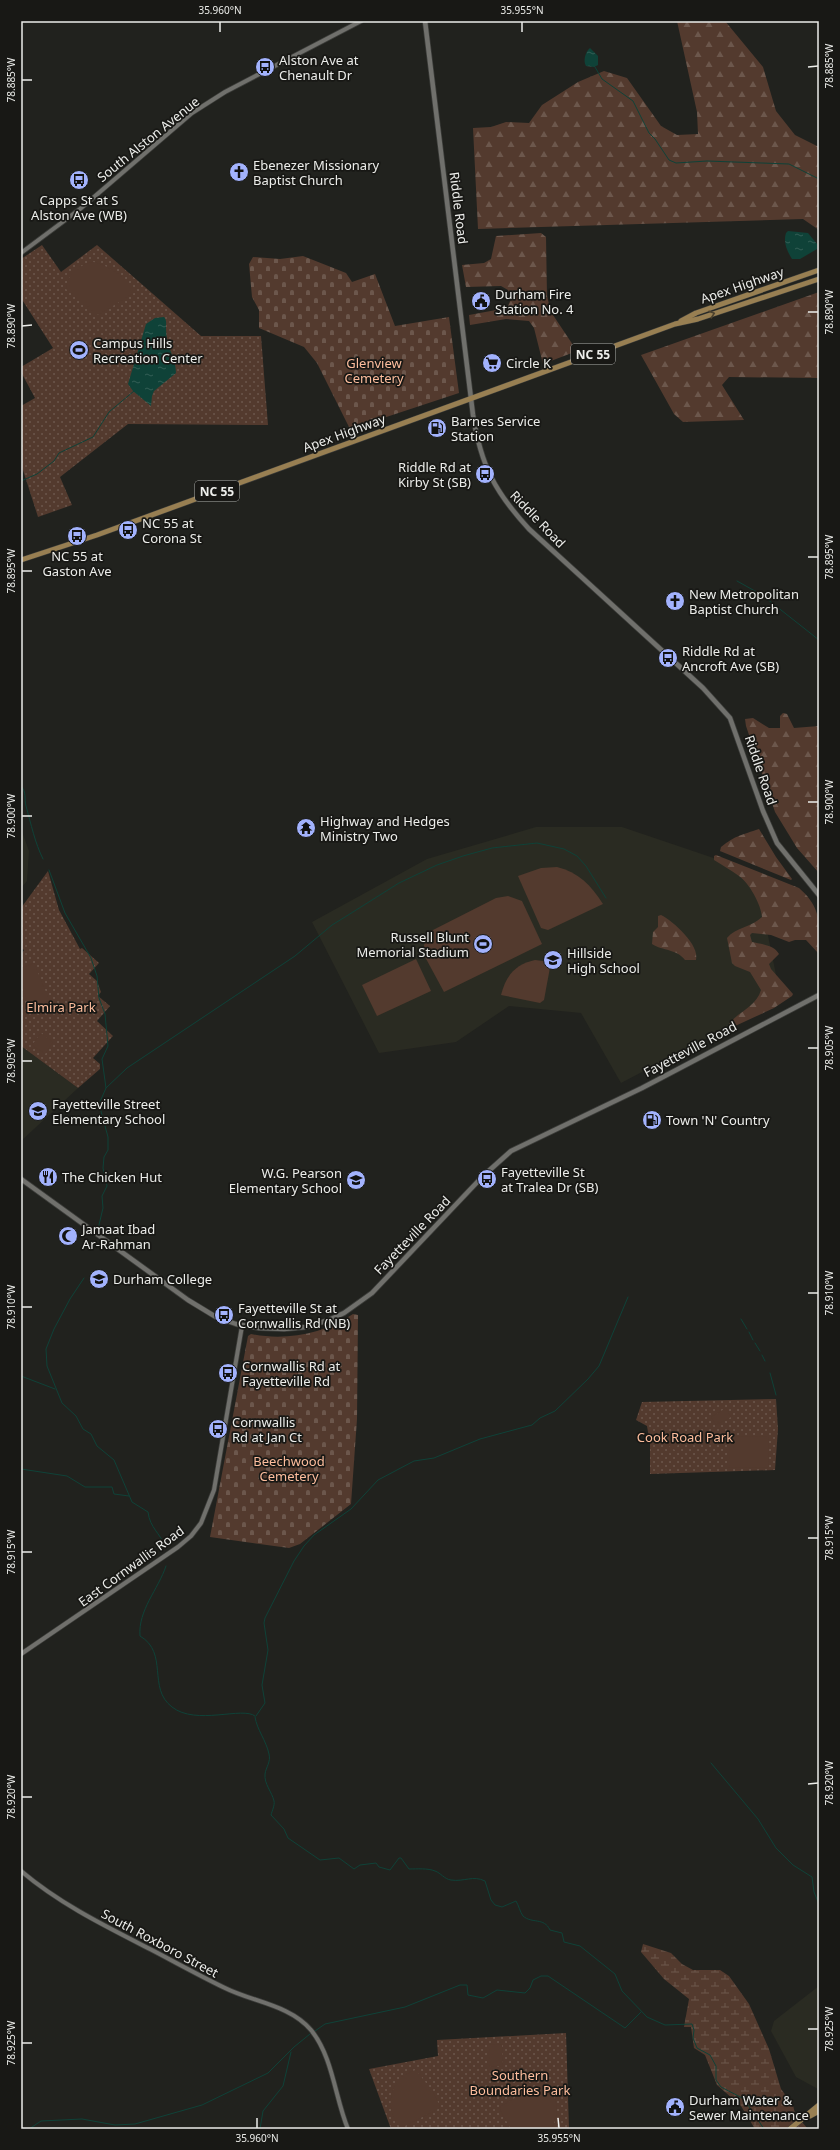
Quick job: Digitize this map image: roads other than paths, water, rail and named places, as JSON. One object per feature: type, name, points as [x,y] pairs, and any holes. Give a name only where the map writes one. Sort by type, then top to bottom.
[{"type":"main road","name":"Riddle Road","points":[[425,21],[471,398],[476,431],[483,461],[489,476],[501,496],[537,537],[703,688],[726,712],[737,735],[774,836],[784,854],[819,895]]},
{"type":"main road","name":"Apex Highway","points":[[675,324],[696,313],[819,270]]},
{"type":"main road","name":"Apex Highway","points":[[21,560],[97,535],[675,324],[698,319],[819,279]]},
{"type":"main road","name":"Fayetteville Road","points":[[21,1179],[200,1308],[216,1317],[242,1326],[273,1329],[316,1325],[344,1313],[372,1293],[483,1176],[511,1151],[642,1088],[819,995]]},
{"type":"main road","points":[[790,2129],[819,2105]]},
{"type":"main road","points":[[802,2120],[819,2112]]},
{"type":"street","name":"South Alston Avenue","points":[[21,253],[71,217],[173,128],[197,110],[225,92],[361,21]]},
{"type":"street","name":"East Cornwallis Road","points":[[21,1654],[178,1547],[191,1536],[201,1523],[214,1490],[242,1326]]},
{"type":"street","name":"South Roxboro Street","points":[[21,1871],[58,1899],[103,1925],[226,1989],[284,2010],[298,2018],[312,2031],[320,2044],[348,2129]]},
{"type":"water","points":[[590,48],[598,56],[598,65],[594,67],[586,66],[585,64],[586,54]]},
{"type":"water","points":[[788,231],[808,233],[817,244],[817,249],[800,259],[792,259],[785,243],[785,236]]},
{"type":"water","points":[[164,317],[166,321],[166,335],[176,368],[176,373],[154,391],[151,406],[133,391],[128,384],[146,324],[155,318]]},
{"type":"waterway","points":[[595,67],[602,79],[633,101],[649,133],[655,139],[669,160],[676,163],[707,161],[789,164],[819,179]]},
{"type":"waterway","points":[[21,481],[37,474],[54,461],[59,453],[93,437],[109,412],[134,391]]},
{"type":"waterway","points":[[737,581],[762,595],[819,640]]},
{"type":"waterway","points":[[21,786],[25,793],[26,806],[33,833],[43,859]]},
{"type":"waterway","points":[[106,1088],[127,1068],[295,956],[332,925],[399,883],[437,865],[492,848],[537,843],[564,849],[577,856],[586,866],[606,898]]},
{"type":"waterway","points":[[49,870],[65,913],[91,958],[97,976],[99,998],[105,1014],[108,1046],[102,1059],[106,1088],[99,1104],[108,1137],[108,1150],[104,1157],[103,1168],[107,1186],[102,1196],[103,1208],[98,1229]]},
{"type":"waterway","points":[[84,1278],[70,1299],[54,1329],[46,1349],[47,1366],[62,1403],[76,1416],[83,1429],[91,1434],[97,1446],[114,1460],[132,1502],[148,1512],[149,1518],[165,1546]]},
{"type":"waterway","points":[[256,1716],[265,1703],[262,1685],[268,1650],[264,1623],[265,1618],[294,1561],[304,1546],[314,1535],[351,1509],[378,1480],[414,1461],[434,1458],[480,1439],[532,1425],[540,1418],[555,1411],[588,1379],[599,1366],[628,1297]]},
{"type":"waterway","points":[[741,1319],[747,1329]]},
{"type":"waterway","points":[[749,1332],[753,1340]]},
{"type":"waterway","points":[[755,1343],[760,1351]]},
{"type":"waterway","points":[[762,1355],[765,1361]]},
{"type":"waterway","points":[[770,1373],[776,1395]]},
{"type":"waterway","points":[[21,1376],[55,1389]]},
{"type":"waterway","points":[[21,1469],[67,1476],[85,1487],[112,1487],[114,1494],[129,1496]]},
{"type":"waterway","points":[[166,1566],[163,1575],[145,1609],[140,1627],[140,1636],[149,1643],[154,1652],[161,1690],[165,1699],[172,1707],[193,1715],[206,1716],[240,1713],[255,1716]]},
{"type":"waterway","points":[[255,1717],[269,1754],[265,1778],[274,1801],[271,1815],[284,1829],[288,1838],[320,1860],[339,1858],[354,1869],[360,1865],[376,1863],[379,1867],[390,1870],[399,1858],[401,1858],[409,1869],[432,1870],[451,1880],[481,1879],[485,1881],[491,1900],[495,1905],[502,1907],[516,1901],[523,1916],[530,1920],[545,1923],[550,1930],[562,1933],[564,1942],[580,1946],[615,1974],[622,1991],[647,2017],[665,2025],[692,2024],[694,2030],[693,2038],[697,2048],[710,2055],[716,2066],[716,2080],[721,2087],[744,2099],[764,2129]]},
{"type":"waterway","points":[[711,1763],[758,1819],[776,1848],[793,1865],[812,1877],[814,1892],[819,1904]]},
{"type":"waterway","points":[[315,2031],[325,2024],[405,2007],[460,1985],[467,1985],[468,1995],[483,1998],[497,1990],[525,1993],[530,1988],[533,1980],[541,1976],[548,1976],[625,2028],[641,2012]]},
{"type":"waterway","points":[[29,2129],[41,2121],[82,2119],[115,2125],[135,2124],[202,2105],[268,2073],[294,2047],[310,2034]]},
{"type":"waterway","points":[[260,2129],[263,2111],[283,2086],[291,2052]]},
{"type":"place","name":"Alston Ave at Chenault Dr","points":[[265,67]]},
{"type":"place","name":"Ebenezer Missionary Baptist Church","points":[[239,172]]},
{"type":"place","name":"Capps St at S Alston Ave (WB)","points":[[79,180]]},
{"type":"place","name":"Durham Fire Station No. 4","points":[[481,301]]},
{"type":"place","name":"Campus Hills Recreation Center","points":[[79,350]]},
{"type":"place","name":"Circle K","points":[[492,363]]},
{"type":"place","name":"Barnes Service Station","points":[[437,428]]},
{"type":"place","name":"Riddle Rd at Kirby St (SB)","points":[[485,474]]},
{"type":"place","name":"NC 55 at Corona St","points":[[128,530]]},
{"type":"place","name":"NC 55 at Gaston Ave","points":[[77,536]]},
{"type":"place","name":"New Metropolitan Baptist Church","points":[[675,601]]},
{"type":"place","name":"Riddle Rd at Ancroft Ave (SB)","points":[[668,658]]},
{"type":"place","name":"Highway and Hedges Ministry Two","points":[[306,828]]},
{"type":"place","name":"Russell Blunt Memorial Stadium","points":[[483,944]]},
{"type":"place","name":"Hillside High School","points":[[553,960]]},
{"type":"place","name":"Fayetteville Street Elementary School","points":[[38,1111]]},
{"type":"place","name":"Town 'N' Country","points":[[652,1120]]},
{"type":"place","name":"The Chicken Hut","points":[[48,1177]]},
{"type":"place","name":"Fayetteville St at Tralea Dr (SB)","points":[[487,1179]]},
{"type":"place","name":"W.G. Pearson Elementary School","points":[[356,1180]]},
{"type":"place","name":"Jamaat Ibad Ar-Rahman","points":[[68,1236]]},
{"type":"place","name":"Durham College","points":[[99,1279]]},
{"type":"place","name":"Fayetteville St at Cornwallis Rd (NB)","points":[[224,1315]]},
{"type":"place","name":"Cornwallis Rd at Fayetteville Rd","points":[[228,1373]]},
{"type":"place","name":"Cornwallis Rd at Jan Ct","points":[[218,1429]]},
{"type":"place","name":"Durham Water & Sewer Maintenance","points":[[675,2107]]},
{"type":"park label","name":"Glenview Cemetery","points":[[374,370]]},
{"type":"park label","name":"Elmira Park","points":[[61,1007]]},
{"type":"park label","name":"Cook Road Park","points":[[685,1437]]},
{"type":"park label","name":"Beechwood Cemetery","points":[[289,1468]]},
{"type":"park label","name":"Southern Boundaries Park","points":[[520,2082]]}]
